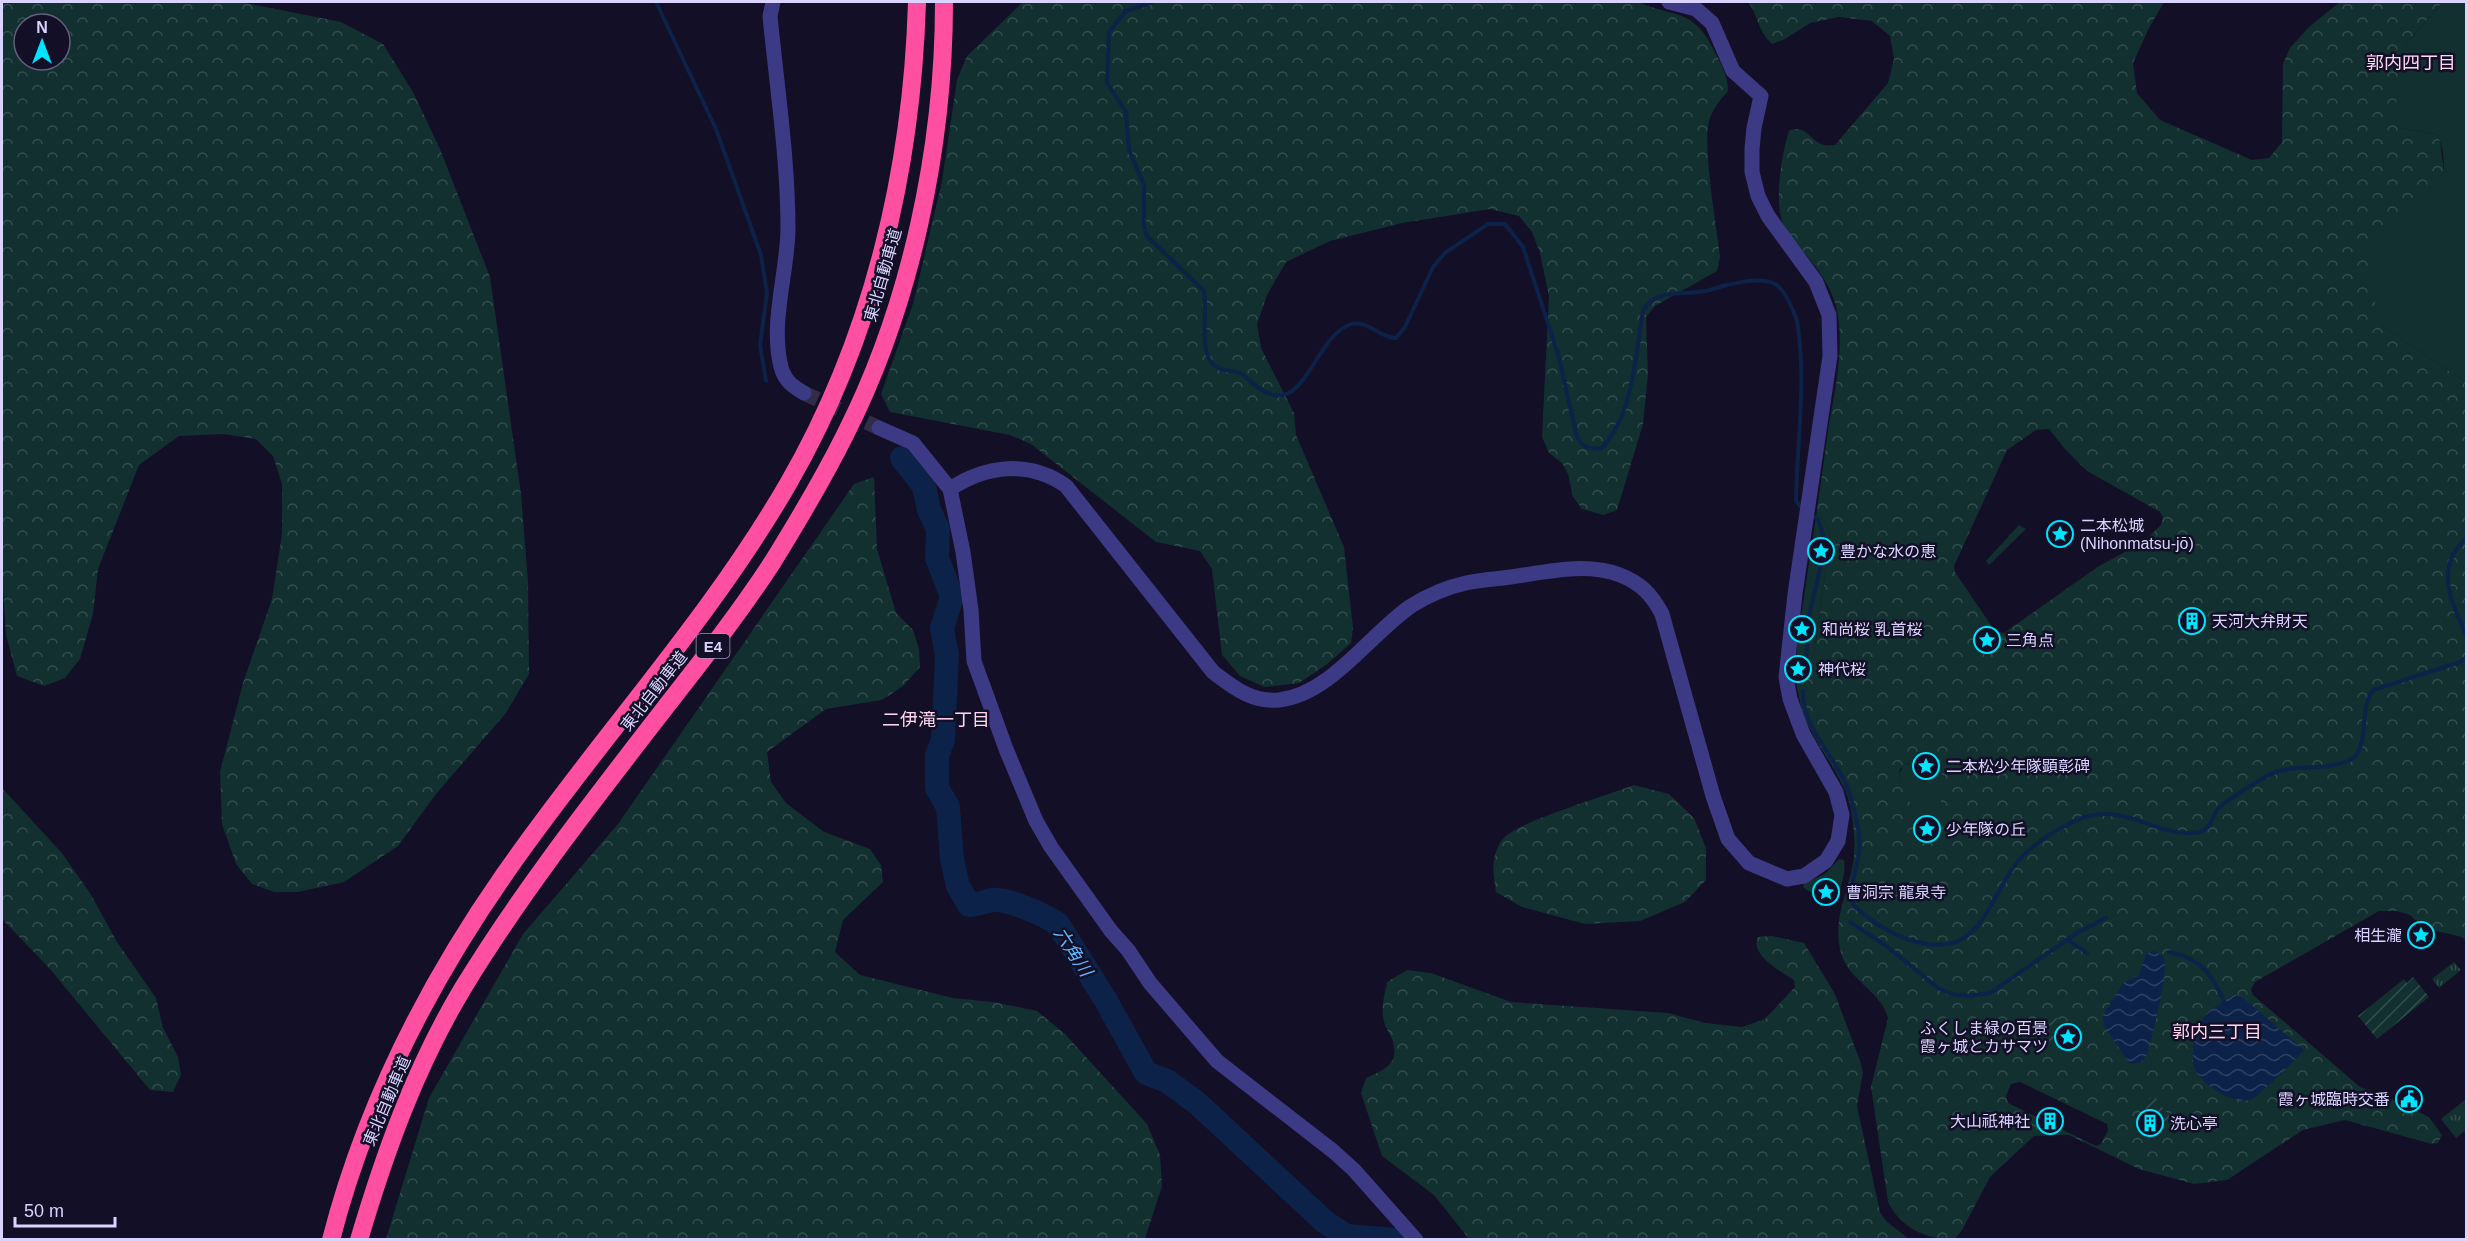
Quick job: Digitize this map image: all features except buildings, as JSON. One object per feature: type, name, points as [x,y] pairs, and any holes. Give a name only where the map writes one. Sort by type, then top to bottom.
[{"type":"highway","name":"東北自動車道","points":[[331,1239],[352,1165],[379,1096],[436,980],[506,871],[699,620],[746,552],[789,483],[820,423],[861,324],[884,250],[901,170],[912,95],[917,2]]},
{"type":"highway","name":"東北自動車道","points":[[359,1239],[379,1173],[404,1106],[431,1047],[462,990],[536,878],[723,633],[771,564],[813,495],[846,434],[872,376],[891,322],[914,243],[929,174],[940,100],[944,2]]},
{"type":"street","points":[[773,2],[770,16],[784,154],[788,228],[778,343],[782,368],[788,383],[804,393]]},
{"type":"street","points":[[950,489],[962,480],[1013,467],[1041,472],[1061,482],[1213,672],[1238,691],[1258,699],[1279,700],[1328,679],[1383,628],[1413,606],[1464,583],[1584,568],[1618,574],[1639,584],[1662,615],[1713,796],[1728,839],[1745,861],[1787,879],[1804,876],[1826,861],[1838,842],[1842,815],[1836,792],[1803,734],[1790,699],[1786,677],[1795,594],[1830,356],[1829,315],[1816,282],[1768,216],[1758,196],[1752,172],[1752,149],[1761,96],[1733,71],[1712,23],[1696,9],[1669,2]]},
{"type":"street","points":[[879,428],[913,443],[950,489],[963,552],[971,610],[974,661],[1006,749],[1050,847],[1111,931],[1128,950],[1150,983],[1217,1061],[1227,1071],[1333,1150],[1416,1239]]},
{"type":"green space","points":[[2,2],[240,2],[341,22],[383,44],[413,92],[440,149],[490,277],[521,494],[528,582],[529,674],[506,713],[436,794],[398,846],[344,882],[298,892],[274,892],[252,884],[236,864],[222,824],[220,772],[243,683],[272,599],[282,534],[282,484],[273,456],[256,439],[223,434],[179,436],[139,465],[98,569],[93,614],[80,659],[65,678],[44,686],[17,676],[6,635],[2,573]]},
{"type":"green space","points":[[1023,2],[1638,2],[1685,17],[1693,22],[1709,40],[1723,69],[1728,86],[1728,91],[1710,118],[1707,146],[1720,257],[1717,271],[1655,306],[1646,317],[1648,374],[1643,424],[1617,510],[1603,515],[1582,509],[1573,497],[1568,474],[1562,463],[1549,453],[1542,437],[1549,296],[1540,253],[1532,232],[1519,216],[1490,209],[1402,223],[1330,241],[1286,262],[1267,295],[1257,324],[1261,348],[1294,413],[1296,435],[1344,547],[1353,628],[1351,643],[1326,665],[1299,683],[1265,687],[1240,676],[1222,655],[1212,569],[1200,551],[1156,542],[1031,444],[1010,435],[890,412],[881,394],[913,304],[942,181],[957,80],[967,56]]},
{"type":"green space","points":[[1748,2],[2164,2],[2133,63],[2137,93],[2160,120],[2252,160],[2269,158],[2282,142],[2283,64],[2290,48],[2309,27],[2340,2],[2443,2],[2404,46],[2399,128],[2436,134],[2440,140],[2444,173],[2382,326],[2466,382],[2466,941],[2462,937],[2424,928],[2410,915],[2397,911],[2379,911],[2255,982],[2251,989],[2253,995],[2360,1087],[2429,1117],[2442,1135],[2438,1143],[2432,1144],[2345,1120],[2303,1130],[2227,1180],[2194,1184],[2139,1169],[2069,1135],[2034,1136],[1990,1177],[1955,1239],[1934,1238],[1915,1231],[1893,1211],[1888,1202],[1871,1087],[1888,1018],[1879,1000],[1845,963],[1839,941],[1839,918],[1854,857],[1851,810],[1839,778],[1807,723],[1796,681],[1806,672],[1814,653],[1830,539],[1828,528],[1817,510],[1840,350],[1839,320],[1832,294],[1826,283],[1784,225],[1779,205],[1779,192],[1781,165],[1789,131],[1799,129],[1819,143],[1835,145],[1888,83],[1894,59],[1890,36],[1872,21],[1839,17],[1810,23],[1785,39],[1772,44],[1763,33]],"holes":[[[2049,429],[2087,471],[2160,512],[2163,517],[2161,525],[2143,542],[2099,566],[2004,633],[1995,631],[1955,572],[1954,566],[2007,450],[2036,430]],[[1909,763],[1923,829],[1920,827],[1899,774],[1900,769]],[[2020,1082],[2107,1124],[2108,1130],[2101,1144],[2096,1146],[2008,1103],[2006,1096],[2011,1084]]]},
{"type":"green space","points":[[2443,2],[2466,2],[2466,382],[2382,326],[2378,319],[2368,256],[2369,250],[2441,179],[2443,174],[2442,150],[2436,134],[2399,128],[2394,120],[2404,46]]},
{"type":"green space","points":[[874,477],[877,549],[896,613],[913,630],[919,649],[920,667],[903,686],[882,700],[826,709],[767,752],[771,782],[786,803],[824,832],[870,849],[881,865],[883,882],[843,920],[835,952],[860,975],[953,998],[993,1002],[1037,1011],[1065,1034],[1147,1124],[1160,1155],[1162,1186],[1145,1239],[386,1239],[429,1098],[523,934],[618,824],[854,484]]},
{"type":"green space","points":[[1817,510],[1828,528],[1830,539],[1814,653],[1806,672],[1796,678],[1797,643]]},
{"type":"green space","points":[[2019,525],[2026,529],[1989,565],[1986,561]]},
{"type":"green space","points":[[1933,762],[1942,768],[1940,827],[1923,829],[1919,827],[1899,774],[1904,765]]},
{"type":"green space","points":[[1634,785],[1669,794],[1694,818],[1706,848],[1706,880],[1685,902],[1640,921],[1585,924],[1522,907],[1496,892],[1494,858],[1499,845],[1511,832],[1544,817]]},
{"type":"green space","points":[[2,788],[61,852],[90,893],[117,942],[156,998],[163,1028],[178,1057],[181,1075],[173,1092],[150,1090],[50,969],[2,919]]},
{"type":"green space","points":[[1839,859],[1844,860],[1844,876],[1841,888],[1833,902],[1827,903],[1803,887],[1804,883],[1825,874]]},
{"type":"green space","points":[[1772,936],[1804,943],[1835,994],[1863,1072],[1857,1106],[1880,1212],[1886,1221],[1909,1239],[1469,1239],[1434,1195],[1382,1156],[1361,1093],[1366,1078],[1388,1066],[1394,1056],[1392,1040],[1384,1019],[1384,998],[1387,982],[1407,970],[1431,973],[1511,1002],[1668,1013],[1705,1023],[1742,1027],[1765,1019],[1795,987],[1794,980],[1775,968],[1758,950],[1756,944],[1758,937]]},
{"type":"green space","points":[[2454,962],[2461,970],[2439,988],[2432,979]]},
{"type":"green space","points":[[2413,977],[2429,997],[2377,1039],[2358,1016],[2404,979],[2407,983]]},
{"type":"green space","points":[[2050,1016],[2059,1020],[2063,1029],[2059,1038],[2050,1042],[2041,1038],[2037,1029],[2041,1020]]},
{"type":"green space","points":[[2153,1096],[2172,1119],[2162,1126],[2148,1108],[2145,1109],[2141,1105]]},
{"type":"green space","points":[[2466,1099],[2466,1130],[2456,1138],[2441,1119]]},
{"type":"water","points":[[2153,951],[2162,956],[2165,966],[2159,1007],[2146,1057],[2140,1063],[2130,1064],[2104,1026],[2103,1015],[2123,983],[2139,975],[2146,954]]},
{"type":"water","points":[[2233,995],[2240,995],[2304,1050],[2254,1098],[2243,1101],[2226,1096],[2209,1086],[2197,1073],[2193,1062],[2195,1041],[2201,1022],[2210,1011]]},
{"type":"waterway","points":[[656,2],[716,129],[761,255],[767,293],[760,345],[766,381]]},
{"type":"waterway","points":[[1153,2],[1126,11],[1109,32],[1107,83],[1126,112],[1129,150],[1144,185],[1144,227],[1147,236],[1204,291],[1205,343],[1210,360],[1215,366],[1244,375],[1267,393],[1282,395],[1294,390],[1324,347],[1336,334],[1349,325],[1362,324],[1396,338],[1405,327],[1433,267],[1445,253],[1488,224],[1505,224],[1523,247],[1558,354],[1577,437],[1587,447],[1602,448],[1613,434],[1627,401],[1643,311],[1649,303],[1665,295],[1703,291],[1744,282],[1769,282],[1779,287],[1786,297],[1798,327],[1801,393],[1796,501],[1804,511]]},
{"type":"waterway","name":"六角川","points":[[902,458],[924,486],[929,510],[938,529],[937,558],[952,597],[942,628],[947,655],[943,740],[937,755],[937,788],[948,807],[952,859],[958,886],[969,905],[999,900],[1016,904],[1058,924],[1105,999],[1146,1073],[1167,1081],[1197,1103],[1325,1222],[1347,1236],[1395,1240]]},
{"type":"waterway","points":[[1805,671],[1810,611],[1826,545],[1818,519],[1810,515]]},
{"type":"waterway","points":[[2466,539],[2456,550],[2448,573],[2451,598],[2466,635]]},
{"type":"waterway","points":[[1803,691],[1808,718],[1845,782],[1858,827],[1858,859],[1852,887],[1853,905],[1896,935],[1934,945],[1960,940],[1971,932],[1981,922],[2019,860],[2038,843],[2060,829],[2093,815],[2109,814],[2124,816],[2168,830],[2183,833],[2199,832],[2209,826],[2221,806],[2267,776],[2289,769],[2334,765],[2355,757],[2362,741],[2366,706],[2373,690],[2460,662],[2466,658]]},
{"type":"waterway","points":[[1850,922],[1885,945],[1938,988],[1952,994],[1968,996],[1990,993],[2077,933],[2106,918]]},
{"type":"waterway","points":[[2068,940],[2087,953]]},
{"type":"waterway","points":[[2169,952],[2190,959],[2204,969],[2225,1003]]},
{"type":"tunnel","points":[[804,393],[879,428]]},
{"type":"place","name":"二本松城 (Nihonmatsu-jō)","points":[[2060,534]]},
{"type":"place","name":"豊かな水の恵","points":[[1821,551]]},
{"type":"place","name":"天河大弁財天","points":[[2192,621]]},
{"type":"place","name":"和尚桜 乳首桜","points":[[1802,629]]},
{"type":"place","name":"三角点","points":[[1987,640]]},
{"type":"place","name":"神代桜","points":[[1798,669]]},
{"type":"place","name":"二本松少年隊顕彰碑","points":[[1926,766]]},
{"type":"place","name":"少年隊の丘","points":[[1927,829]]},
{"type":"place","name":"曹洞宗 龍泉寺","points":[[1826,892]]},
{"type":"place","name":"相生瀧","points":[[2421,935]]},
{"type":"place","name":"ふくしま緑の百景 霞ヶ城とカサマツ","points":[[2068,1037]]},
{"type":"place","name":"霞ヶ城臨時交番","points":[[2409,1099]]},
{"type":"place","name":"大山祇神社","points":[[2050,1121]]},
{"type":"place","name":"洗心亭","points":[[2150,1123]]},
{"type":"district","name":"郭内四丁目","points":[[2411,63]]},
{"type":"district","name":"二伊滝一丁目","points":[[936,720]]},
{"type":"district","name":"郭内三丁目","points":[[2217,1032]]}]
